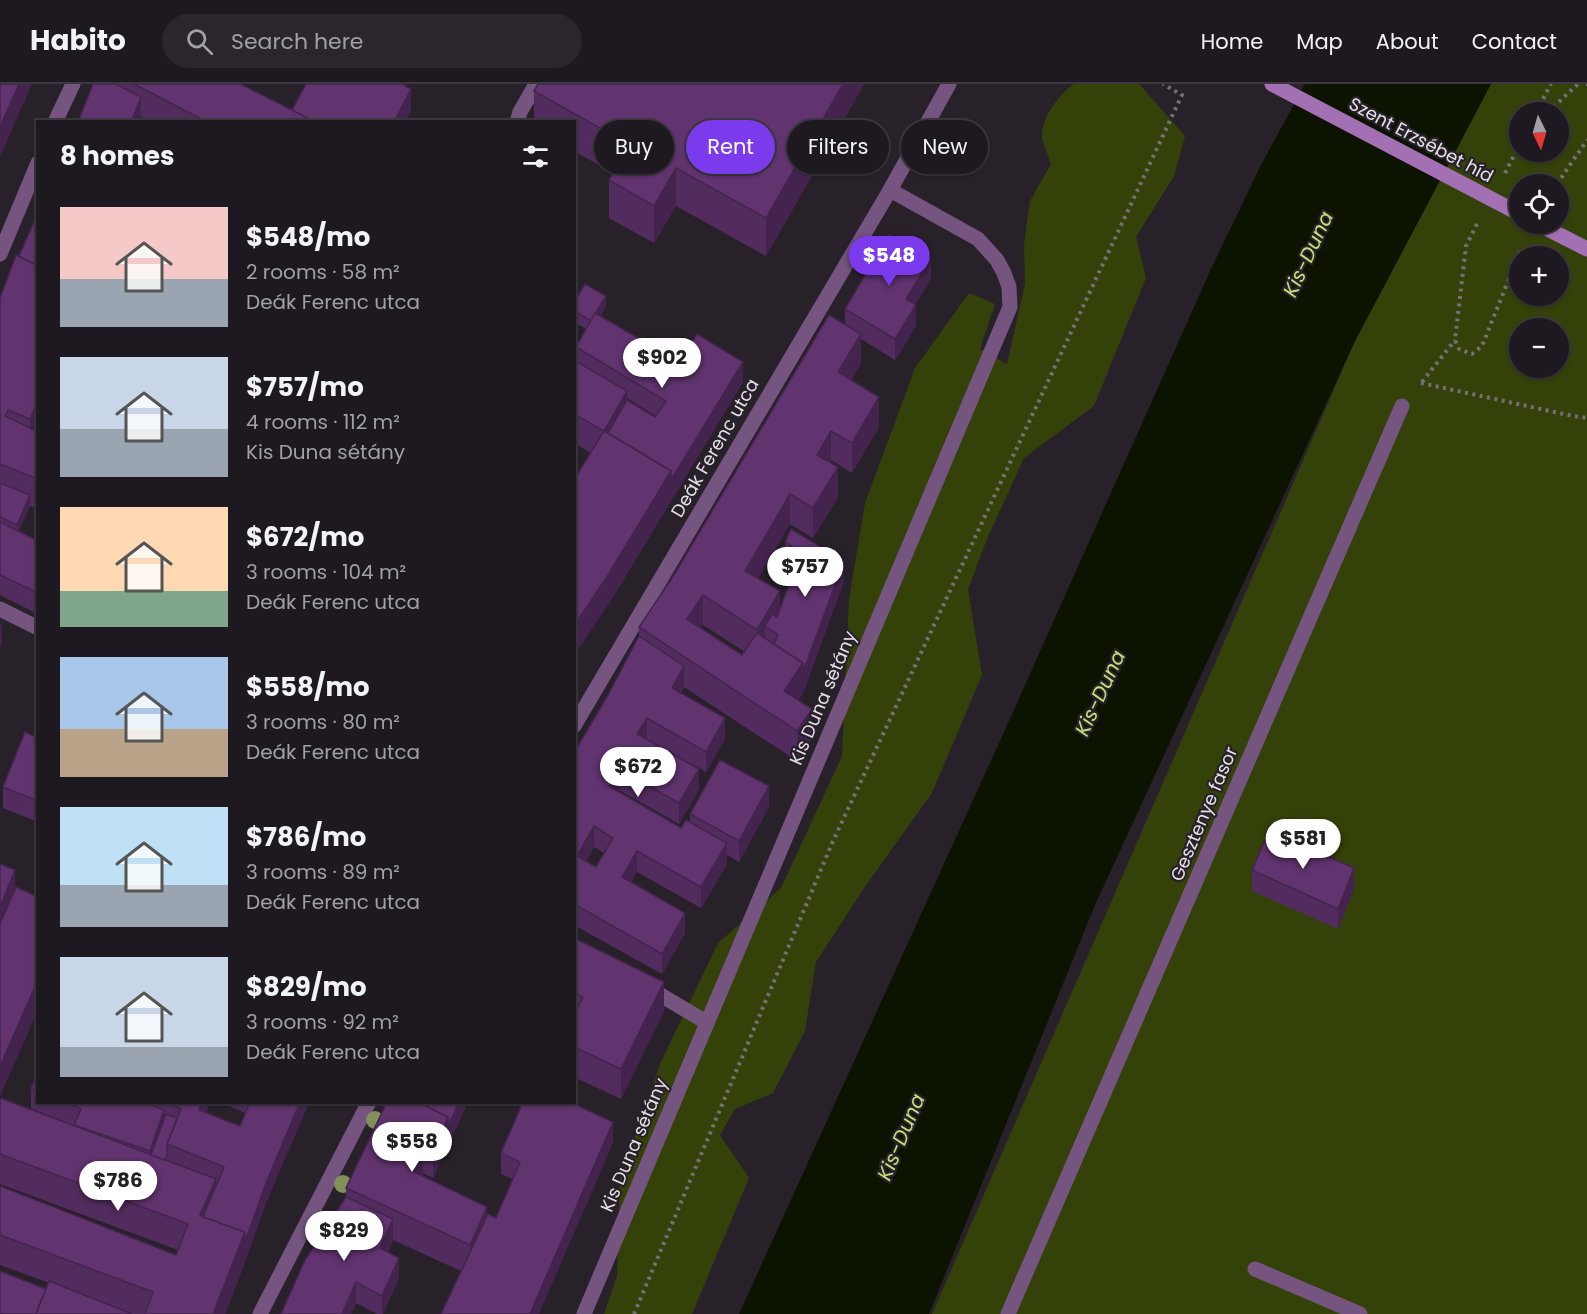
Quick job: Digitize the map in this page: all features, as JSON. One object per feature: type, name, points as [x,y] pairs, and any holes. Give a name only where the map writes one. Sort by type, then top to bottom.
[{"type":"main road","name":"Szent Erzsébet híd","points":[[1272,84],[1509,208]]},
{"type":"main road","points":[[1558,234],[1587,249]]},
{"type":"street","points":[[56,120],[73,84]]},
{"type":"street","points":[[518,120],[536,84]]},
{"type":"street","points":[[890,190],[949,84]]},
{"type":"street","points":[[0,254],[36,168]]},
{"type":"street","name":"Kis Duna sétány","points":[[584,1314],[1010,308],[1009,287],[1004,273],[997,260],[978,239],[890,190]]},
{"type":"street","name":"Deák Ferenc utca","points":[[576,723],[890,190]]},
{"type":"street","name":"Gesztenye fasor","points":[[1008,1314],[1402,406]]},
{"type":"street","points":[[0,609],[36,627]]},
{"type":"street","points":[[635,980],[706,1023]]},
{"type":"street","points":[[260,1314],[368,1104]]},
{"type":"street","points":[[1255,1269],[1360,1314]]},
{"type":"path","points":[[634,1314],[833,841],[1182,95],[1163,84]]},
{"type":"path","points":[[1541,102],[1551,84]]},
{"type":"path","points":[[1559,102],[1578,84],[1585,84]]},
{"type":"path","points":[[1564,174],[1587,140]]},
{"type":"path","points":[[1466,246],[1455,340],[1459,349],[1472,354],[1482,346],[1524,244]]},
{"type":"path","points":[[1402,406],[1455,340]]},
{"type":"path","points":[[1421,383],[1587,418]]},
{"type":"green space","points":[[1074,84],[1139,84],[1185,136],[1174,176],[1136,237],[1146,278],[1094,406],[1024,458],[987,539],[968,589],[982,675],[932,793],[864,888],[816,962],[805,1031],[773,1093],[735,1109],[720,1135],[749,1178],[692,1314],[604,1314],[617,1276],[620,1179],[660,1064],[718,943],[781,888],[842,756],[849,599],[865,503],[915,368],[969,293],[995,304],[980,349],[1007,364],[1025,284],[1024,245],[1030,201],[1051,164],[1042,136],[1043,129],[1052,107]]},
{"type":"green space","points":[[1491,84],[1587,84],[1587,1314],[932,1314],[1355,341]]},
{"type":"water","name":"Kis-Duna","points":[[1305,84],[1491,84],[1355,341],[1095,905],[929,1314],[739,1314],[1009,721],[1211,269],[1260,167]]},
{"type":"building","points":[[0,84],[19,84],[0,127]]},
{"type":"building","points":[[93,84],[116,84],[141,97],[132,120],[79,120]]},
{"type":"building","points":[[134,84],[240,84],[308,118],[307,120],[203,120]]},
{"type":"building","points":[[306,84],[402,84],[411,89],[395,120],[308,120],[292,110]]},
{"type":"building","points":[[538,84],[843,84],[822,120],[787,120],[787,174],[791,174],[766,218],[687,174],[775,174],[775,120],[686,120],[686,174],[676,168],[674,171],[674,120],[594,120],[594,125],[534,91]]},
{"type":"building","points":[[613,174],[673,174],[654,206],[609,180]]},
{"type":"building","points":[[34,222],[36,223],[36,265],[19,256]]},
{"type":"building","points":[[889,235],[931,258],[906,299],[916,305],[895,339],[845,309]]},
{"type":"building","points":[[16,255],[36,265],[36,406],[30,419],[8,410],[5,416],[36,431],[36,478],[0,464],[0,298]]},
{"type":"building","points":[[585,284],[606,296],[591,321],[576,312],[576,299]]},
{"type":"building","points":[[595,313],[681,363],[697,334],[743,362],[671,480],[671,471],[608,433],[627,400],[655,417],[666,401],[576,347]]},
{"type":"building","points":[[829,315],[861,334],[838,372],[879,397],[852,443],[831,431],[817,455],[838,467],[813,508],[790,494],[745,571],[780,591],[757,630],[703,595],[687,619],[742,655],[757,633],[803,663],[784,691],[812,709],[797,731],[639,627],[674,575]]},
{"type":"building","points":[[576,361],[627,391],[604,431],[576,415]]},
{"type":"building","points":[[604,431],[671,471],[576,623],[576,477]]},
{"type":"building","points":[[0,483],[30,495],[17,525],[0,517]]},
{"type":"building","points":[[0,522],[36,540],[36,592],[0,575]]},
{"type":"building","points":[[791,529],[844,561],[803,672],[803,663],[774,644],[778,635],[765,626],[772,614],[777,617],[801,552],[785,542]]},
{"type":"building","points":[[639,636],[684,666],[672,688],[725,718],[706,752],[647,718],[637,734],[699,769],[679,803],[619,769],[609,786],[681,828],[686,820],[727,843],[701,887],[637,851],[622,877],[685,913],[662,954],[576,905],[576,750]],"holes":[[[594,826],[613,838],[596,867],[577,856]]]},
{"type":"building","points":[[25,732],[36,737],[36,800],[3,787]]},
{"type":"building","points":[[720,760],[769,786],[739,841],[690,814]]},
{"type":"building","points":[[1269,831],[1354,868],[1338,909],[1252,870]]},
{"type":"building","points":[[0,864],[15,870],[0,907]]},
{"type":"building","points":[[16,887],[36,896],[36,985],[0,1066],[0,924]]},
{"type":"building","points":[[576,939],[664,982],[621,1069],[576,1048],[576,1011],[583,997],[576,994]]},
{"type":"building","points":[[36,1077],[36,1089],[31,1088]]},
{"type":"building","points":[[0,1098],[216,1179],[200,1215],[245,1232],[213,1314],[145,1314],[153,1292],[0,1235],[0,1186],[176,1255],[188,1224],[0,1154]]},
{"type":"building","points":[[70,1104],[148,1104],[164,1110],[150,1151],[74,1125],[81,1109]]},
{"type":"building","points":[[169,1104],[201,1104],[199,1110],[240,1126],[249,1104],[299,1104],[266,1183],[245,1242],[245,1232],[203,1217],[224,1167],[167,1144],[181,1109]]},
{"type":"building","points":[[386,1104],[422,1104],[448,1117],[433,1148],[423,1144],[410,1170],[487,1207],[470,1245],[346,1188]]},
{"type":"building","points":[[422,1104],[458,1104],[448,1126],[448,1117]]},
{"type":"building","points":[[522,1104],[574,1104],[613,1122],[530,1314],[441,1314],[488,1214],[496,1218],[520,1162],[501,1153]]},
{"type":"building","points":[[166,1114],[177,1118],[167,1144],[165,1160],[151,1155]]},
{"type":"building","points":[[346,1197],[393,1219],[380,1248],[399,1258],[382,1296],[356,1282],[342,1314],[281,1314],[305,1260]]},
{"type":"building","points":[[0,1271],[46,1289],[36,1314],[0,1314]]},
{"type":"building","points":[[49,1281],[132,1314],[36,1314]]}]
